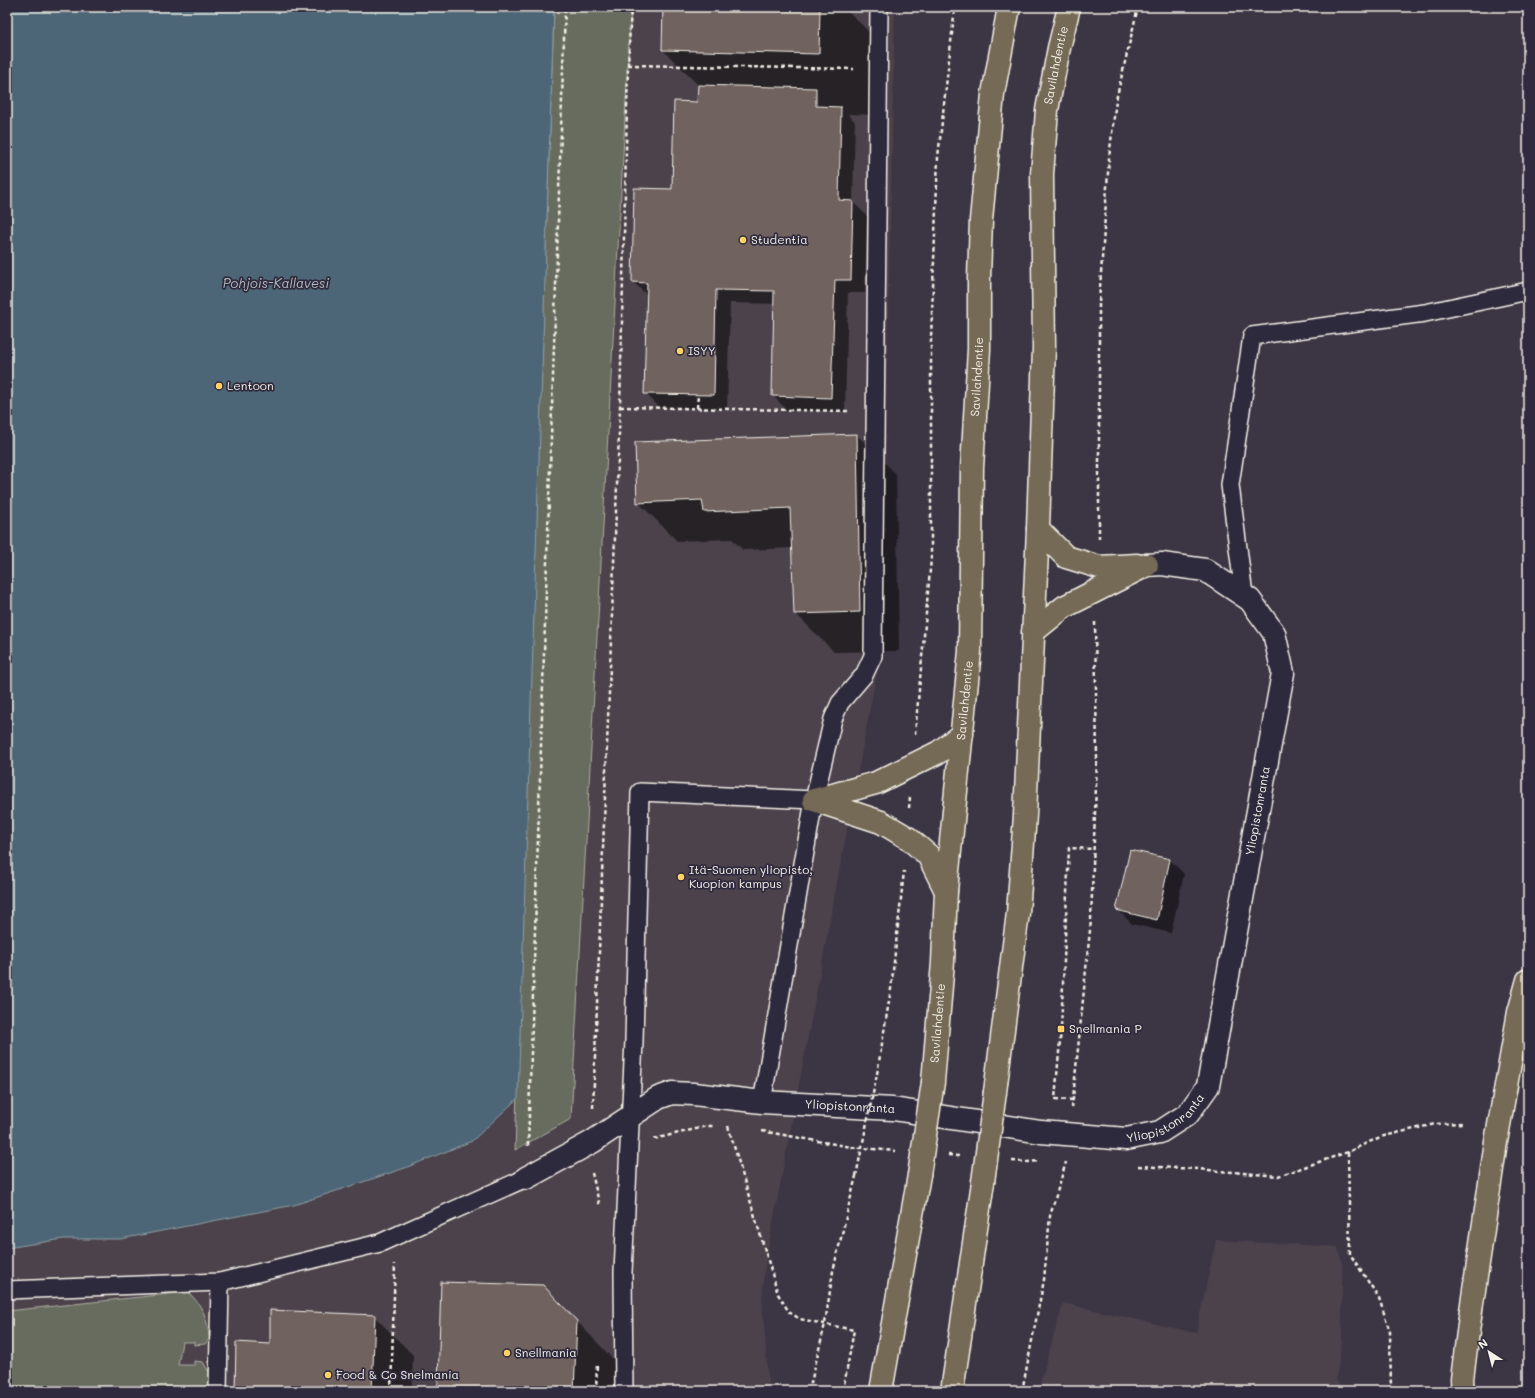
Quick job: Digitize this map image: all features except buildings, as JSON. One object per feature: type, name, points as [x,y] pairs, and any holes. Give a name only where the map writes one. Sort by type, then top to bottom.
[{"type":"main road","name":"Savilahdentie","points":[[881,1391],[919,1175],[933,1082],[943,962],[946,890],[970,651],[972,468],[979,349],[981,220],[993,94],[1009,7]]},
{"type":"main road","name":"Savilahdentie","points":[[952,1391],[983,1182],[1018,913],[1025,815],[1038,529],[1044,346],[1042,174],[1047,110],[1059,48],[1069,7]]},
{"type":"main road","points":[[1038,529],[1066,557],[1099,567],[1146,565]]},
{"type":"main road","points":[[1033,632],[1064,607],[1146,565]]},
{"type":"main road","points":[[814,800],[876,783],[939,752],[962,734]]},
{"type":"main road","points":[[814,800],[881,822],[908,838],[928,855],[946,890]]},
{"type":"main road","points":[[1463,1391],[1462,1379],[1469,1324],[1496,1142],[1519,1012],[1528,980]]},
{"type":"street","name":"Yliopistonranta","points":[[526,1178],[592,1142],[658,1098],[672,1093],[762,1102],[893,1110],[1041,1132],[1126,1139],[1160,1132],[1188,1114],[1208,1086],[1283,673],[1274,633],[1250,600],[1244,595],[1205,570],[1162,564],[1146,565]]},
{"type":"lane","points":[[762,1102],[814,800],[833,719],[840,703],[864,675],[873,656],[879,7]]},
{"type":"lane","points":[[1244,595],[1230,485],[1252,336],[1426,313],[1528,291]]},
{"type":"lane","points":[[624,1391],[623,1272],[634,1041],[640,792],[814,800]]},
{"type":"lane","points":[[7,1290],[220,1282],[380,1243],[526,1178]]},
{"type":"lane","points":[[218,1391],[220,1282]]},
{"type":"path","points":[[526,1178],[565,7]]},
{"type":"path","points":[[601,1213],[591,1169],[620,407],[628,65],[631,7]]},
{"type":"path","points":[[809,1391],[826,1324],[833,1271],[856,1176],[877,1074],[891,989],[908,838],[912,764],[931,559],[931,338],[938,157],[955,7]]},
{"type":"path","points":[[628,65],[878,70]]},
{"type":"path","points":[[697,408],[698,395]]},
{"type":"path","points":[[620,407],[876,411]]},
{"type":"path","points":[[1073,1100],[1055,1099],[1061,1029],[1069,848],[1094,849]]},
{"type":"path","points":[[728,1126],[778,1294],[789,1312],[800,1319],[854,1330],[843,1391]]},
{"type":"path","points":[[1348,1152],[1350,1254],[1379,1298],[1390,1332],[1391,1391]]},
{"type":"path","points":[[1022,1391],[1044,1280],[1050,1216],[1066,1163]]},
{"type":"path","points":[[391,1391],[395,1256]]},
{"type":"path","points":[[596,1391],[597,1360]]},
{"type":"shaded area","name":"Itä-Suomen yliopisto, Kuopion kampus","points":[[554,7],[895,7],[886,411],[885,564],[880,655],[765,1265],[762,1298],[769,1391],[7,1391],[7,1248],[63,1239],[121,1239],[294,1205],[405,1168],[472,1141],[517,1098]]},
{"type":"shaded area","points":[[1216,1240],[1338,1247],[1342,1261],[1342,1342],[1336,1380],[1345,1391],[1038,1391],[1063,1303],[1196,1333]]},
{"type":"green space","points":[[554,7],[631,7],[571,1119],[515,1150]]},
{"type":"green space","points":[[188,1292],[204,1313],[209,1339],[205,1344],[194,1345],[194,1342],[182,1342],[178,1365],[194,1365],[194,1361],[203,1362],[209,1372],[209,1391],[7,1391],[7,1311]]},
{"type":"water","name":"Pohjois-Kallavesi","points":[[7,7],[554,7],[518,1098],[472,1141],[405,1168],[294,1205],[121,1239],[63,1239],[7,1248]]},
{"type":"place","name":"Studentia","points":[[743,240]]},
{"type":"place","name":"ISYY","points":[[680,351]]},
{"type":"place","name":"Lentoon","points":[[219,386]]},
{"type":"place","name":"Itä-Suomen yliopisto, Kuopion kampus","points":[[681,877]]},
{"type":"place","name":"Snellmania P","points":[[1061,1029]]},
{"type":"place","name":"Snellmania","points":[[507,1353]]},
{"type":"place","name":"Food & Co Snelmania","points":[[328,1375]]}]
